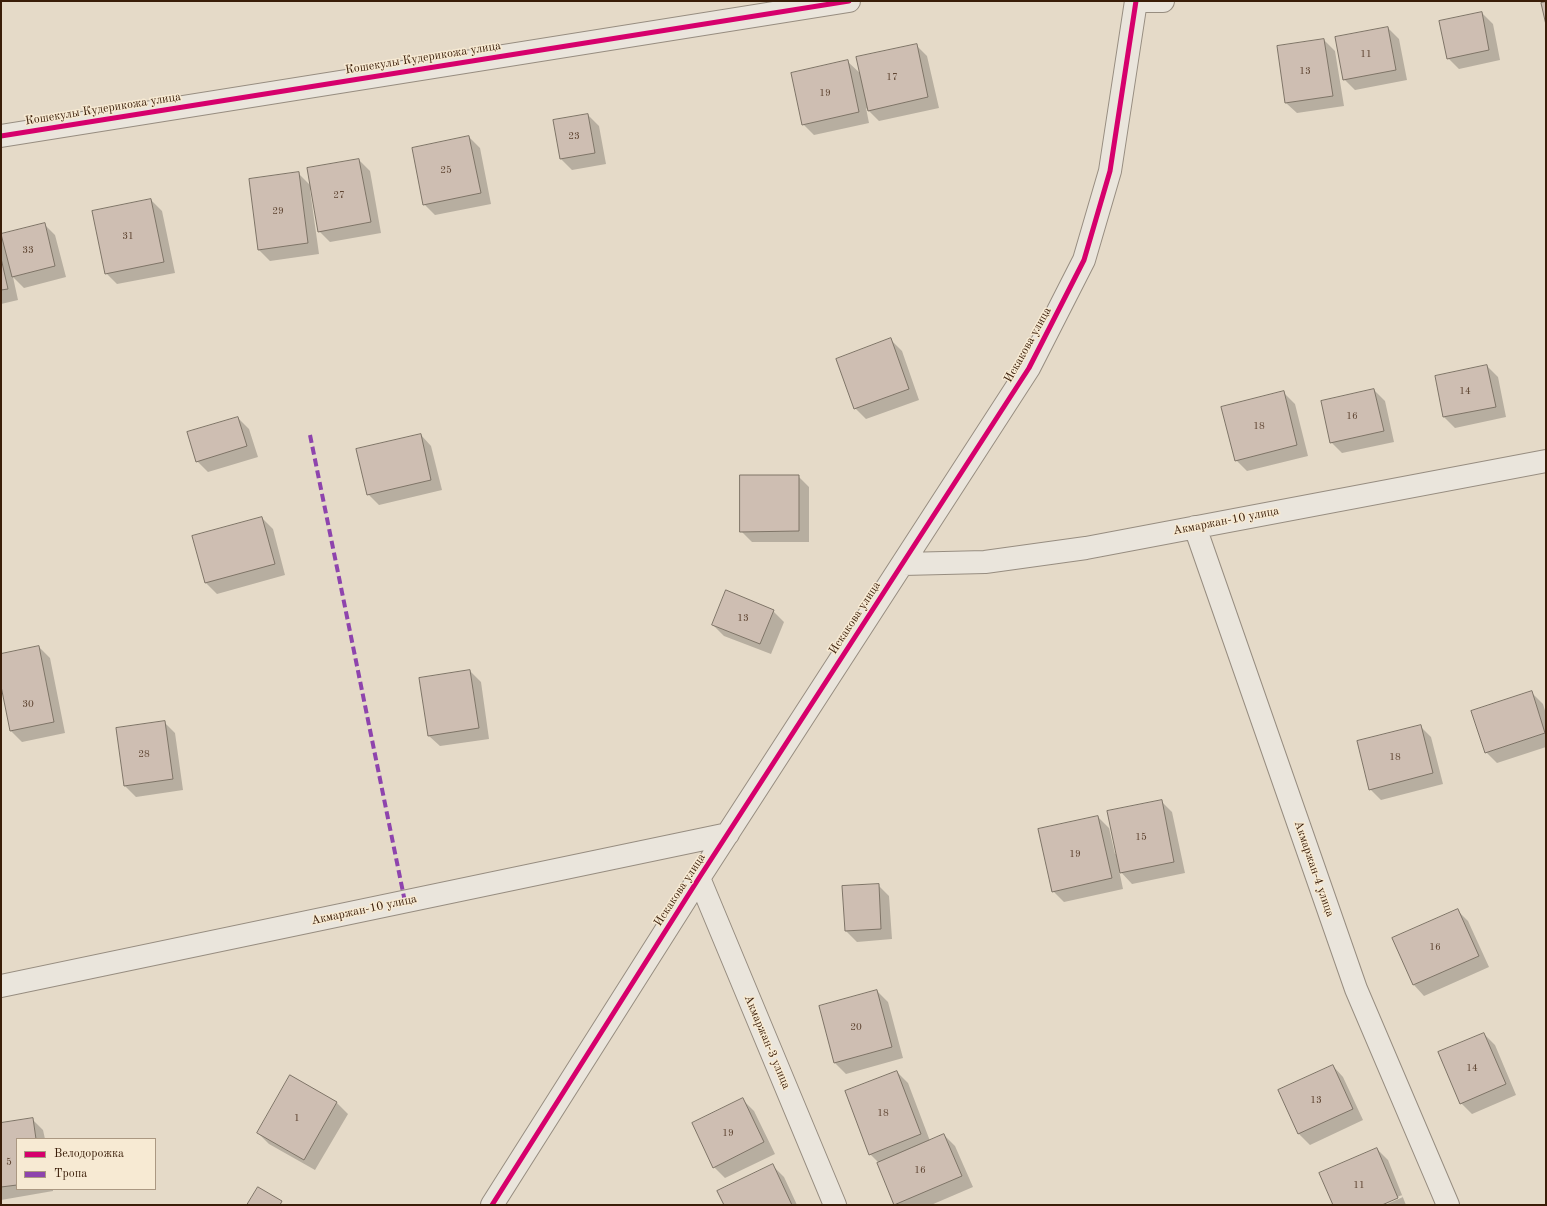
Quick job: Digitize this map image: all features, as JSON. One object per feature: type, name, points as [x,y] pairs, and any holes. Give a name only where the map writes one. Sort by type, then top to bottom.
[{"type":"street","name":"Кошекулы Кудерикожа улица","points":[[1,136],[849,1]]},
{"type":"street","points":[[1136,1],[1163,1]]},
{"type":"street","name":"Искакова улица","points":[[492,1205],[699,878],[1029,368],[1084,260],[1110,171],[1136,1]]},
{"type":"street","name":"Акмаржан-10 улица","points":[[903,564],[985,562],[1086,548],[1546,461]]},
{"type":"street","name":"Акмаржан-4 улица","points":[[1194,527],[1356,990],[1448,1205]]},
{"type":"street","name":"Акмаржан-10 улица","points":[[1,986],[728,834]]},
{"type":"street","name":"Акмаржан-3 улица","points":[[699,878],[835,1205]]},
{"type":"building","points":[[1546,2],[1546,25],[1541,3]]},
{"type":"building","points":[[1482,12],[1489,50],[1447,59],[1439,21]]},
{"type":"building","points":[[1388,27],[1396,70],[1343,80],[1335,37]]},
{"type":"building","points":[[1324,39],[1333,96],[1285,103],[1277,46]]},
{"type":"building","points":[[917,44],[928,97],[868,111],[856,57]]},
{"type":"building","points":[[848,60],[859,112],[802,125],[791,73]]},
{"type":"building","points":[[588,114],[595,153],[560,159],[553,120]]},
{"type":"building","points":[[469,136],[481,193],[423,205],[412,148]]},
{"type":"building","points":[[359,159],[371,222],[318,232],[307,168]]},
{"type":"building","points":[[299,172],[308,243],[258,250],[249,179]]},
{"type":"building","points":[[151,199],[164,262],[105,274],[92,211]]},
{"type":"building","points":[[45,223],[55,266],[12,277],[1,234]]},
{"type":"building","points":[[1,258],[8,289],[1,290]]},
{"type":"building","points":[[891,338],[909,389],[854,409],[836,359]]},
{"type":"building","points":[[1487,365],[1496,407],[1443,417],[1435,376]]},
{"type":"building","points":[[1374,389],[1384,431],[1330,443],[1321,401]]},
{"type":"building","points":[[1284,391],[1297,445],[1235,461],[1221,407]]},
{"type":"building","points":[[238,417],[247,446],[196,462],[187,432]]},
{"type":"building","points":[[421,434],[431,480],[367,495],[356,449]]},
{"type":"building","points":[[740,475],[799,475],[799,531],[740,532]]},
{"type":"building","points":[[262,517],[275,564],[205,583],[192,536]]},
{"type":"building","points":[[726,590],[774,610],[760,644],[712,625]]},
{"type":"building","points":[[39,646],[54,722],[10,731],[1,686],[1,654]]},
{"type":"building","points":[[470,670],[479,728],[428,736],[419,678]]},
{"type":"building","points":[[1532,691],[1545,733],[1485,753],[1471,711]]},
{"type":"building","points":[[165,721],[173,779],[124,786],[116,728]]},
{"type":"building","points":[[1421,725],[1433,773],[1369,790],[1357,741]]},
{"type":"building","points":[[1162,800],[1174,862],[1120,873],[1107,811]]},
{"type":"building","points":[[1098,816],[1112,878],[1052,892],[1038,829]]},
{"type":"building","points":[[879,884],[881,929],[845,931],[842,886]]},
{"type":"building","points":[[1458,909],[1479,956],[1413,985],[1392,938]]},
{"type":"building","points":[[877,990],[892,1047],[834,1063],[819,1006]]},
{"type":"building","points":[[1484,1033],[1506,1084],[1460,1104],[1438,1052]]},
{"type":"building","points":[[1333,1065],[1353,1109],[1298,1134],[1278,1090]]},
{"type":"building","points":[[897,1071],[921,1134],[869,1155],[845,1091]]},
{"type":"building","points":[[290,1075],[337,1102],[304,1160],[257,1133]]},
{"type":"building","points":[[743,1098],[764,1142],[713,1168],[692,1123]]},
{"type":"building","points":[[33,1118],[36,1138],[16,1138],[16,1185],[1,1187],[1,1123]]},
{"type":"building","points":[[944,1134],[962,1176],[894,1205],[877,1163]]},
{"type":"building","points":[[1377,1148],[1398,1198],[1382,1205],[1333,1205],[1319,1173]]},
{"type":"building","points":[[773,1164],[792,1205],[724,1205],[717,1191]]},
{"type":"building","points":[[258,1187],[282,1201],[280,1205],[247,1205]]},
{"type":"marked path","points":[[310,435],[405,902]]},
{"type":"cycle path","points":[[1,136],[849,1]]},
{"type":"cycle path","points":[[492,1205],[699,878],[1029,368],[1084,260],[1110,171],[1136,1]]}]
